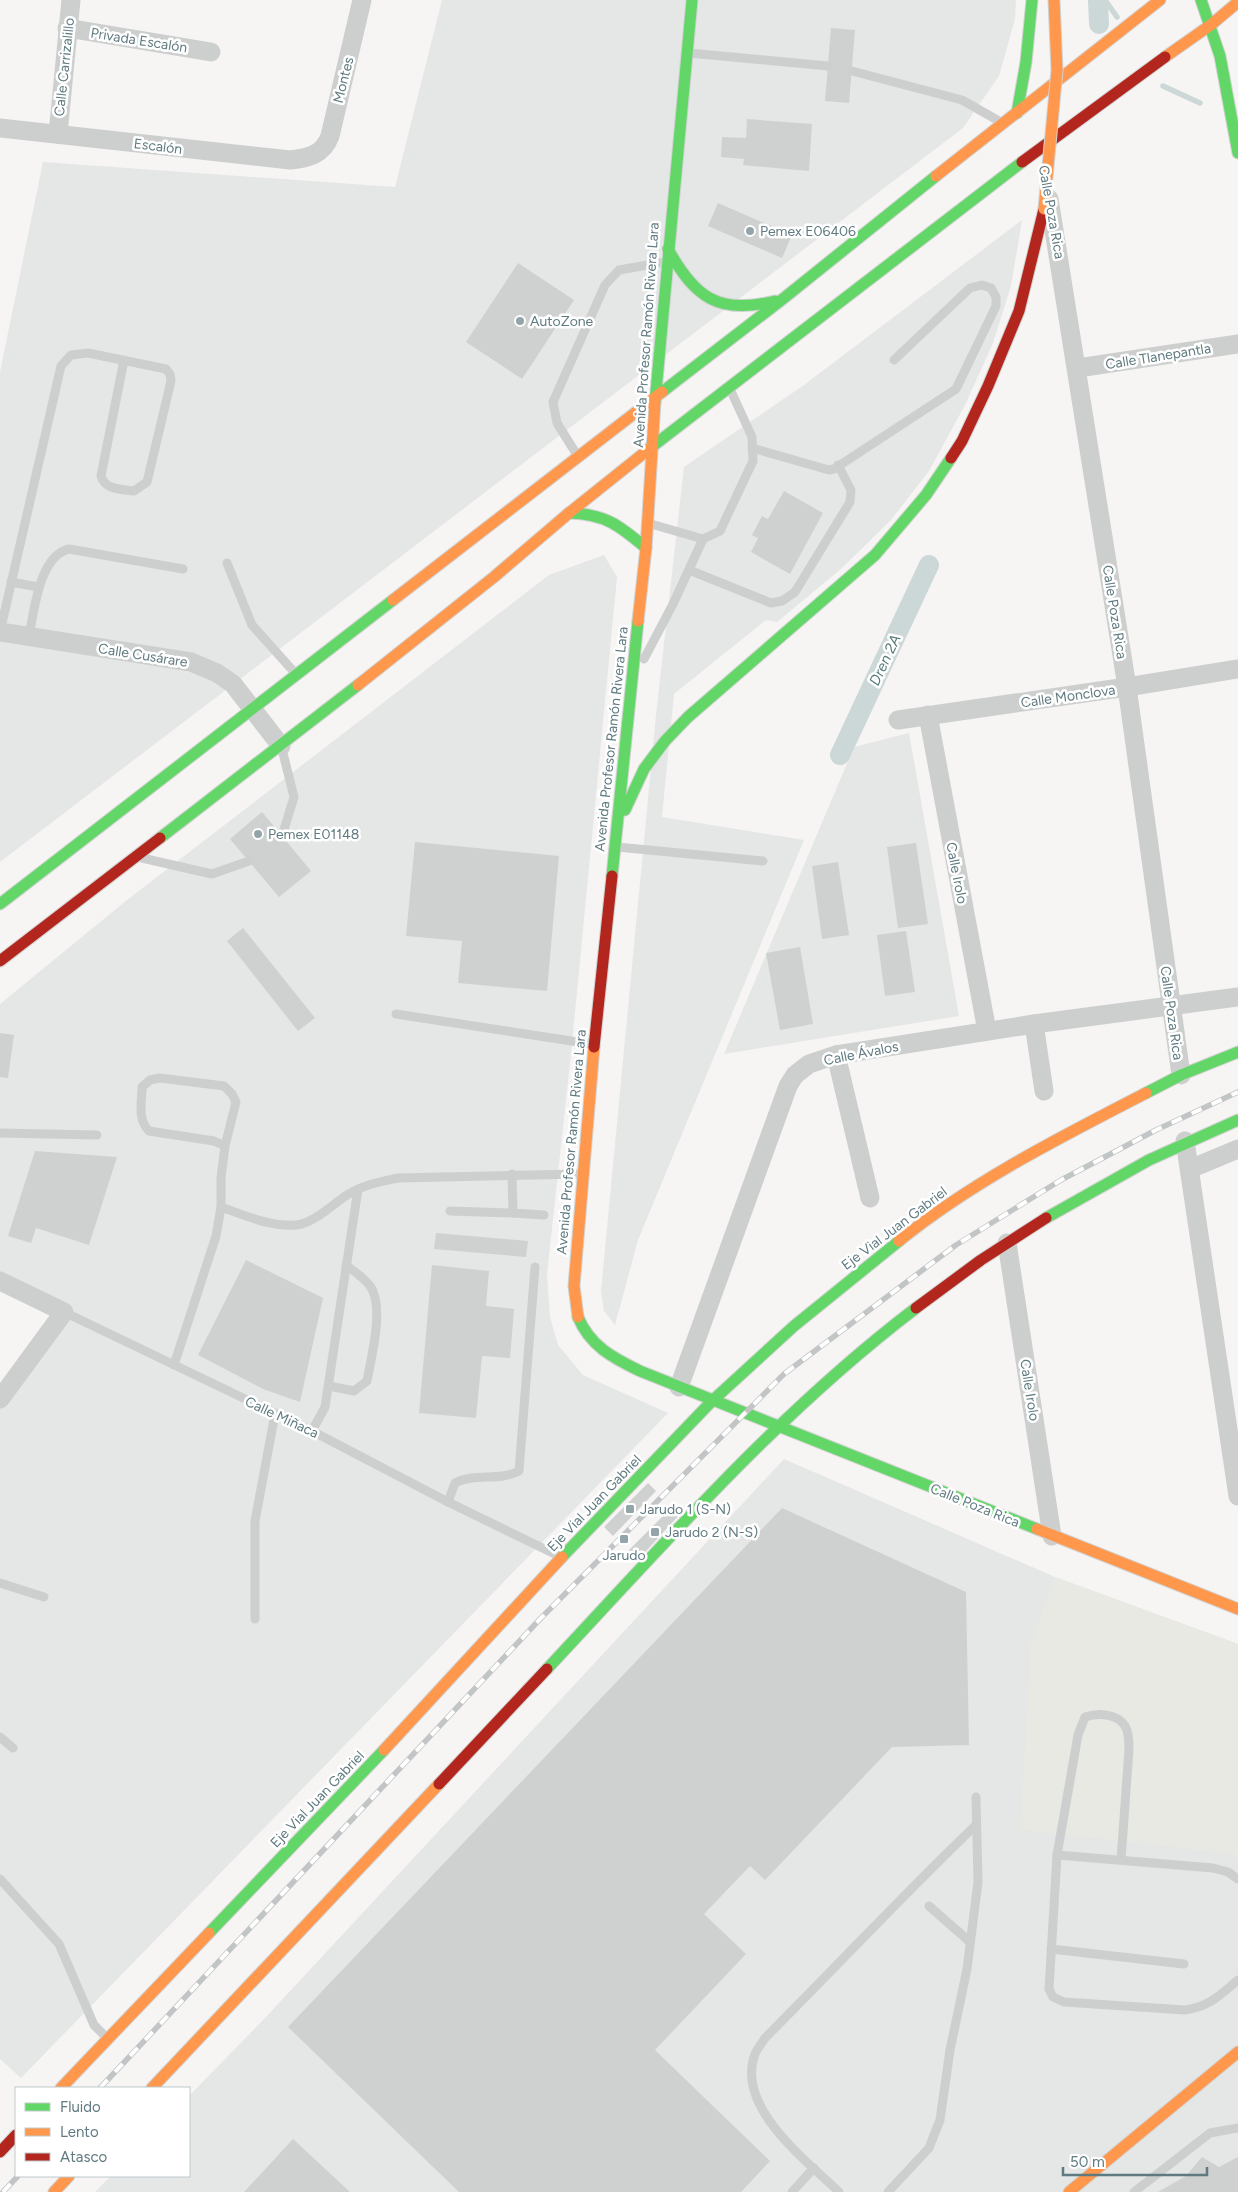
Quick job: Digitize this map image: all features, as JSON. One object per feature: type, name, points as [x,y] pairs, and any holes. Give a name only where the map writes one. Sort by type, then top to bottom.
[{"type":"main road","name":"Avenida Profesor Ramón Rivera Lara","points":[[692,0],[668,248],[646,548],[594,1045],[574,1286],[578,1317],[584,1330],[594,1343],[612,1357],[712,1401]]},
{"type":"main road","points":[[1017,113],[1026,62],[1032,0]]},
{"type":"main road","points":[[617,824],[644,769],[665,741],[688,717],[875,554],[926,495],[962,441],[988,386],[1019,311],[1044,209],[1057,70],[1054,0]]},
{"type":"main road","points":[[0,904],[656,395],[784,298],[842,248],[1160,0]]},
{"type":"main road","points":[[1201,0],[1212,24],[1228,87],[1238,153]]},
{"type":"main road","points":[[0,960],[134,856],[281,746],[494,577],[569,513],[729,387],[1065,129],[1212,24],[1238,2]]},
{"type":"main road","points":[[668,248],[679,270],[694,288],[713,301],[735,307],[759,306],[784,298]]},
{"type":"main road","points":[[569,513],[591,512],[603,516],[618,524],[646,548]]},
{"type":"main road","name":"Eje Vial Juan Gabriel","points":[[62,2087],[363,1773],[562,1557],[712,1401],[794,1326],[911,1231],[971,1190],[1066,1134],[1181,1075],[1238,1052]]},
{"type":"main road","points":[[153,2087],[778,1425],[826,1380],[944,1286],[1007,1243],[1087,1193],[1185,1142],[1238,1120]]},
{"type":"main road","name":"Calle Poza Rica","points":[[712,1401],[778,1425],[1238,1610]]},
{"type":"main road","points":[[1069,2192],[1238,2052]]},
{"type":"main road","points":[[0,2152],[15,2137]]},
{"type":"main road","points":[[54,2192],[68,2177]]},
{"type":"street","name":"Calle Carrizalillo","points":[[58,134],[71,0]]},
{"type":"street","name":"Montes","points":[[316,155],[326,145],[330,136],[362,0]]},
{"type":"street","name":"Privada Escalón","points":[[67,28],[211,52]]},
{"type":"street","name":"Escalón","points":[[0,128],[290,160],[316,155]]},
{"type":"street","name":"Calle Poza Rica","points":[[1041,149],[1078,368],[1127,688],[1181,1075]]},
{"type":"street","name":"Calle Tlanepantla","points":[[1078,368],[1238,344]]},
{"type":"street","name":"Calle Cusárare","points":[[0,632],[191,662],[217,673],[233,684],[281,746]]},
{"type":"street","name":"Calle Monclova","points":[[898,720],[1127,688],[1238,669]]},
{"type":"street","name":"Calle Irolo","points":[[928,715],[986,1031]]},
{"type":"street","name":"Calle Ávalos","points":[[679,1387],[788,1086],[795,1075],[809,1064],[836,1055],[986,1031],[1238,997]]},
{"type":"street","points":[[1034,1024],[1044,1091]]},
{"type":"street","points":[[836,1055],[870,1198]]},
{"type":"street","points":[[1185,1142],[1238,1496]]},
{"type":"street","points":[[1190,1169],[1238,1149]]},
{"type":"street","name":"Calle Irolo","points":[[1007,1243],[1052,1536]]},
{"type":"street","name":"Calle Miñaca","points":[[0,1282],[64,1312]]},
{"type":"street","points":[[0,1399],[64,1312]]},
{"type":"lane","points":[[687,53],[828,66]]},
{"type":"lane","points":[[852,71],[962,100],[1003,124]]},
{"type":"lane","points":[[578,457],[557,423],[553,402],[605,285],[619,270],[667,262]]},
{"type":"lane","points":[[752,448],[828,470],[956,389],[996,306],[996,297],[991,288],[982,285],[970,288],[894,360]]},
{"type":"lane","points":[[0,632],[61,366],[71,355],[88,353],[124,360],[166,369],[170,374],[171,381],[147,482],[134,492],[107,486],[101,476],[124,360]]},
{"type":"lane","points":[[632,681],[703,539],[720,531],[753,461],[752,437],[729,387]]},
{"type":"lane","points":[[688,570],[771,604],[782,601],[795,592],[850,502],[851,490],[838,465]]},
{"type":"lane","points":[[647,523],[703,539]]},
{"type":"lane","points":[[29,637],[38,588],[55,555],[69,549],[183,569]]},
{"type":"lane","points":[[227,563],[252,625],[297,675]]},
{"type":"lane","points":[[11,582],[38,588]]},
{"type":"lane","points":[[281,746],[294,797],[282,836]]},
{"type":"lane","points":[[615,846],[763,861]]},
{"type":"lane","points":[[134,856],[212,874],[249,861]]},
{"type":"lane","points":[[396,1014],[594,1045]]},
{"type":"lane","points":[[174,1365],[216,1236],[225,1146],[236,1102],[232,1094],[224,1086],[160,1078],[150,1080],[142,1087],[141,1116],[143,1124],[149,1130],[214,1141],[225,1146]]},
{"type":"lane","points":[[0,1133],[96,1135]]},
{"type":"lane","points":[[512,1174],[514,1213]]},
{"type":"lane","points":[[220,1207],[260,1221],[290,1225],[302,1224],[358,1189],[374,1183],[398,1178],[512,1174],[583,1174]]},
{"type":"lane","points":[[312,1430],[325,1407],[358,1189]]},
{"type":"lane","points":[[450,1211],[544,1214]]},
{"type":"lane","points":[[329,1386],[354,1391],[368,1381],[376,1326],[376,1300],[370,1286],[346,1265]]},
{"type":"lane","points":[[448,1502],[455,1483],[468,1476],[502,1476],[510,1475],[519,1470],[535,1267]]},
{"type":"lane","name":"Calle Miñaca","points":[[64,1312],[312,1430],[448,1502],[562,1557]]},
{"type":"lane","points":[[255,1619],[256,1521],[275,1414]]},
{"type":"lane","points":[[0,1583],[44,1597]]},
{"type":"lane","points":[[1121,1860],[1129,1749],[1128,1735],[1126,1726],[1119,1719],[1095,1714],[1085,1717],[1078,1735],[1058,1855],[1049,1990],[1053,1997],[1064,2002],[1185,2010],[1200,2008],[1238,1980]]},
{"type":"lane","points":[[0,1737],[13,1748]]},
{"type":"lane","points":[[888,2192],[929,2148],[936,2135],[940,2120],[950,2050],[967,1969],[978,1882],[976,1797]]},
{"type":"lane","points":[[839,2192],[771,2125],[758,2103],[752,2078],[755,2055],[765,2038],[853,1950],[902,1897],[976,1825]]},
{"type":"lane","points":[[1058,1855],[1213,1868],[1228,1872],[1238,1879]]},
{"type":"lane","points":[[0,1879],[59,1944],[94,2025],[108,2039]]},
{"type":"lane","points":[[929,1906],[970,1942]]},
{"type":"lane","points":[[1051,1950],[1184,1964]]},
{"type":"lane","points":[[1134,2192],[1210,2132],[1238,2128]]},
{"type":"lane","points":[[792,2192],[814,2168]]},
{"type":"shaded area","points":[[442,0],[1016,0],[1015,19],[999,76],[963,128],[0,862],[0,372],[43,162],[395,187]]},
{"type":"shaded area","points":[[1022,220],[1011,286],[993,343],[965,405],[929,471],[890,521],[841,569],[777,622],[766,620],[674,694],[662,817],[804,840],[638,1240],[615,1325],[604,1311],[601,1291],[656,715],[684,467],[804,385]]},
{"type":"shaded area","points":[[604,555],[617,577],[571,1054],[547,1274],[550,1317],[558,1345],[583,1375],[668,1413],[21,2078],[0,2059],[0,1399],[64,1307],[0,1274],[0,1004],[127,900],[549,575]]},
{"type":"shaded area","points":[[909,733],[959,1016],[724,1054],[854,747]]},
{"type":"shaded area","points":[[784,1459],[1055,1577],[1238,1644],[1238,2192],[95,2192],[110,2177],[190,2177],[190,2095],[266,2017]]},
{"type":"shaded area","points":[[1055,1577],[1238,1644],[1238,1858],[1234,1854],[1020,1830],[1031,1641]]},
{"type":"building","points":[[831,28],[855,30],[849,103],[825,101]]},
{"type":"building","points":[[747,119],[812,124],[809,171],[743,165],[744,159],[721,157],[722,137],[746,138]]},
{"type":"building","name":"Pemex E06406","points":[[718,203],[792,235],[782,258],[708,226]]},
{"type":"building","name":"AutoZone","points":[[518,263],[574,300],[522,379],[466,342]]},
{"type":"building","points":[[784,491],[823,513],[790,574],[751,552],[758,538],[752,535],[762,516],[768,519]]},
{"type":"building","points":[[262,812],[311,871],[279,897],[230,839]]},
{"type":"building","points":[[415,842],[559,856],[547,991],[458,983],[462,941],[406,936]]},
{"type":"building","points":[[916,843],[928,924],[898,928],[887,847]]},
{"type":"building","points":[[838,862],[849,935],[822,939],[812,866]]},
{"type":"building","points":[[243,928],[315,1018],[298,1031],[227,941]]},
{"type":"building","points":[[906,931],[915,992],[885,996],[877,935]]},
{"type":"building","points":[[800,947],[813,1024],[780,1030],[766,953]]},
{"type":"building","points":[[0,1033],[14,1035],[8,1078],[0,1077]]},
{"type":"building","points":[[35,1151],[117,1157],[89,1245],[36,1228],[31,1243],[8,1236]]},
{"type":"building","points":[[436,1233],[528,1241],[526,1257],[434,1249]]},
{"type":"building","points":[[246,1260],[323,1298],[300,1402],[263,1389],[198,1355]]},
{"type":"building","points":[[432,1265],[489,1271],[486,1306],[514,1309],[510,1358],[482,1356],[476,1418],[419,1413]]},
{"type":"building","name":"Jarudo 1 (S-N)","points":[[648,1483],[656,1491],[613,1536],[604,1527]]},
{"type":"building","name":"Jarudo 2 (N-S)","points":[[673,1506],[681,1513],[637,1561],[628,1551]]},
{"type":"building","points":[[782,1508],[966,1592],[969,1745],[892,1747],[765,1880],[750,1866],[704,1914],[746,1954],[655,2050],[770,2161],[741,2192],[459,2192],[288,2027]]},
{"type":"building","points":[[293,2139],[350,2192],[244,2192]]},
{"type":"building","points":[[1202,2157],[1219,2167],[1238,2157],[1238,2192],[1158,2192],[1186,2176]]},
{"type":"waterway","name":"Dren 2A","points":[[1098,0],[1099,24]]},
{"type":"waterway","points":[[1105,0],[1117,17]]},
{"type":"waterway","points":[[1163,86],[1200,103]]},
{"type":"waterway","name":"Dren 2A","points":[[840,755],[929,565]]},
{"type":"railway","points":[[101,2087],[541,1618],[784,1374],[956,1245],[1061,1180],[1156,1130],[1238,1092]]},
{"type":"railway","points":[[3,2192],[17,2177]]},
{"type":"traffic: fast","points":[[655,402],[692,0]]},
{"type":"traffic: fast","points":[[1017,113],[1026,62],[1032,0]]},
{"type":"traffic: fast","points":[[1201,0],[1220,56],[1238,153]]},
{"type":"traffic: fast","points":[[649,449],[1022,162]]},
{"type":"traffic: fast","points":[[662,392],[784,298],[936,176]]},
{"type":"traffic: fast","points":[[668,249],[688,280],[711,299],[724,304],[738,306],[775,301]]},
{"type":"traffic: fast","points":[[625,810],[644,769],[665,741],[688,717],[875,555],[926,495],[951,458]]},
{"type":"traffic: fast","points":[[569,513],[602,518],[611,522],[646,548]]},
{"type":"traffic: fast","points":[[0,904],[393,600]]},
{"type":"traffic: fast","points":[[612,876],[638,621]]},
{"type":"traffic: fast","points":[[160,838],[358,685]]},
{"type":"traffic: fast","points":[[1146,1093],[1181,1075],[1238,1052]]},
{"type":"traffic: fast","points":[[1046,1218],[1149,1160],[1238,1120]]},
{"type":"traffic: fast","points":[[562,1557],[712,1401],[794,1326],[899,1241]]},
{"type":"traffic: fast","points":[[547,1669],[679,1527],[770,1435],[865,1348],[916,1308]]},
{"type":"traffic: fast","points":[[578,1317],[589,1336],[603,1350],[640,1371],[1037,1529]]},
{"type":"traffic: fast","points":[[209,1933],[384,1750]]},
{"type":"traffic: slow","points":[[1044,209],[1057,70],[1054,0]]},
{"type":"traffic: slow","points":[[936,176],[1160,0]]},
{"type":"traffic: slow","points":[[1165,57],[1212,24],[1238,2]]},
{"type":"traffic: slow","points":[[393,600],[662,392]]},
{"type":"traffic: slow","points":[[638,621],[646,548],[655,402]]},
{"type":"traffic: slow","points":[[358,685],[494,577],[569,513],[649,449]]},
{"type":"traffic: slow","points":[[578,1317],[574,1286],[594,1047]]},
{"type":"traffic: slow","points":[[899,1241],[927,1219],[987,1179],[1050,1143],[1146,1093]]},
{"type":"traffic: slow","points":[[1037,1529],[1238,1609]]},
{"type":"traffic: slow","points":[[384,1750],[562,1557]]},
{"type":"traffic: slow","points":[[153,2087],[439,1784]]},
{"type":"traffic: slow","points":[[62,2087],[209,1933]]},
{"type":"traffic: slow","points":[[1069,2192],[1238,2052]]},
{"type":"traffic: slow","points":[[54,2192],[68,2177]]},
{"type":"traffic: jam","points":[[1022,162],[1165,57]]},
{"type":"traffic: jam","points":[[951,458],[962,441],[988,386],[1019,311],[1044,209]]},
{"type":"traffic: jam","points":[[0,961],[160,838]]},
{"type":"traffic: jam","points":[[594,1047],[612,876]]},
{"type":"traffic: jam","points":[[916,1308],[981,1260],[1046,1218]]},
{"type":"traffic: jam","points":[[439,1784],[547,1669]]},
{"type":"traffic: jam","points":[[0,2152],[15,2136]]},
{"type":"place","name":"Pemex E06406","points":[[750,231]]},
{"type":"place","name":"AutoZone","points":[[520,321]]},
{"type":"place","name":"Pemex E01148","points":[[258,834]]},
{"type":"place","name":"Jarudo 1 (S-N)","points":[[630,1509]]},
{"type":"place","name":"Jarudo 2 (N-S)","points":[[655,1532]]},
{"type":"place","name":"Jarudo","points":[[624,1539]]}]
